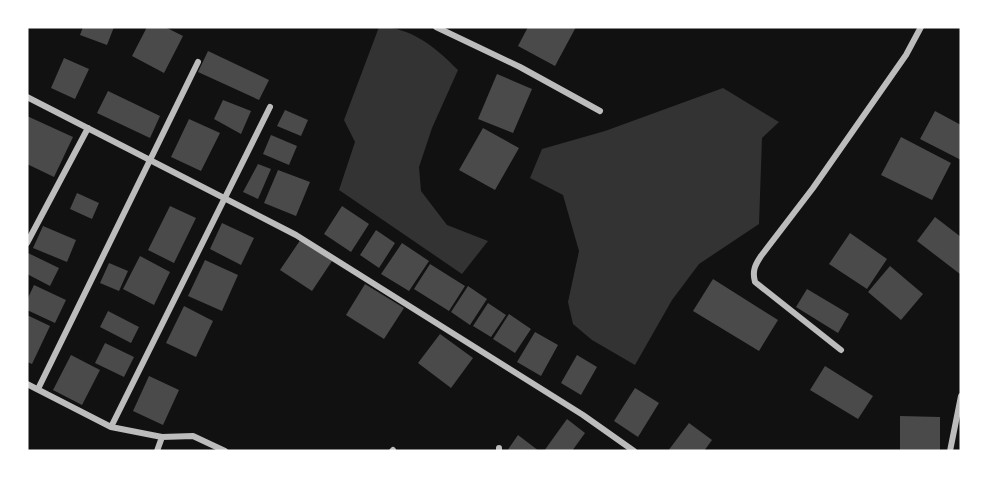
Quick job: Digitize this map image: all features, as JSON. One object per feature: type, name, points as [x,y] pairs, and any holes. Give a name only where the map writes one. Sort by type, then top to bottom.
[{"type":"street","points":[[436,27],[520,68],[600,111]]},
{"type":"street","points":[[841,350],[755,282],[753,274],[755,265],[813,188],[906,55],[921,27]]},
{"type":"street","points":[[38,389],[198,62]]},
{"type":"street","points":[[27,97],[296,235],[574,410],[634,451]]},
{"type":"street","points":[[111,427],[270,107]]},
{"type":"street","points":[[27,243],[88,128]]},
{"type":"street","points":[[27,384],[111,427],[162,437],[193,436],[225,451]]},
{"type":"street","points":[[950,451],[961,396]]},
{"type":"street","points":[[157,451],[162,437]]},
{"type":"shaded area","points":[[379,27],[402,31],[423,40],[458,70],[432,128],[419,167],[421,191],[447,225],[488,241],[462,274],[339,190],[355,142],[344,120]]},
{"type":"shaded area","points":[[723,88],[779,122],[762,138],[759,224],[699,264],[672,300],[635,365],[592,340],[573,324],[568,302],[579,251],[563,195],[530,178],[542,149],[605,131]]},
{"type":"building","points":[[83,27],[114,27],[107,45],[80,35]]},
{"type":"building","points":[[147,27],[165,27],[183,36],[164,73],[132,56]]},
{"type":"building","points":[[528,27],[576,27],[555,66],[518,46]]},
{"type":"building","points":[[208,51],[269,80],[259,100],[198,72]]},
{"type":"building","points":[[64,58],[89,69],[75,99],[51,88]]},
{"type":"building","points":[[497,74],[532,89],[513,133],[478,119]]},
{"type":"building","points":[[108,91],[160,116],[150,138],[97,113]]},
{"type":"building","points":[[223,100],[251,111],[241,134],[214,119]]},
{"type":"building","points":[[285,110],[308,120],[301,136],[277,126]]},
{"type":"building","points":[[935,111],[961,125],[961,160],[920,139]]},
{"type":"building","points":[[27,116],[73,137],[54,177],[27,164]]},
{"type":"building","points":[[189,119],[220,133],[201,171],[171,157]]},
{"type":"building","points":[[483,128],[519,148],[495,190],[459,170]]},
{"type":"building","points":[[271,135],[297,146],[289,165],[263,154]]},
{"type":"building","points":[[901,137],[951,163],[932,200],[881,175]]},
{"type":"building","points":[[258,164],[271,169],[258,199],[243,192]]},
{"type":"building","points":[[278,170],[310,182],[296,216],[264,203]]},
{"type":"building","points":[[77,193],[99,203],[92,219],[70,209]]},
{"type":"building","points":[[170,206],[196,218],[174,263],[148,250]]},
{"type":"building","points":[[342,206],[369,224],[351,252],[324,234]]},
{"type":"building","points":[[935,217],[961,237],[960,274],[917,241]]},
{"type":"building","points":[[222,223],[254,238],[241,265],[210,249]]},
{"type":"building","points":[[43,226],[76,240],[67,262],[33,248]]},
{"type":"building","points":[[376,230],[395,243],[379,268],[360,255]]},
{"type":"building","points":[[850,233],[887,259],[867,289],[829,264]]},
{"type":"building","points":[[301,239],[332,261],[312,291],[280,270]]},
{"type":"building","points":[[402,243],[429,261],[409,291],[381,274]]},
{"type":"building","points":[[28,253],[59,268],[50,286],[27,274]]},
{"type":"building","points":[[140,256],[170,272],[154,305],[123,289]]},
{"type":"building","points":[[205,260],[238,275],[222,311],[188,296]]},
{"type":"building","points":[[109,263],[128,271],[119,291],[100,283]]},
{"type":"building","points":[[430,264],[465,286],[449,311],[414,289]]},
{"type":"building","points":[[890,266],[923,294],[901,320],[868,292]]},
{"type":"building","points":[[713,279],[778,320],[759,351],[693,311]]},
{"type":"building","points":[[365,284],[404,308],[384,339],[346,315]]},
{"type":"building","points":[[34,285],[66,300],[55,323],[27,310],[27,300]]},
{"type":"building","points":[[468,286],[487,299],[470,325],[451,312]]},
{"type":"building","points":[[807,289],[849,314],[838,333],[796,307]]},
{"type":"building","points":[[488,303],[506,315],[491,337],[473,326]]},
{"type":"building","points":[[184,306],[213,321],[196,357],[166,343]]},
{"type":"building","points":[[108,311],[139,327],[131,343],[100,327]]},
{"type":"building","points":[[509,314],[531,329],[515,353],[493,339]]},
{"type":"building","points":[[27,315],[50,326],[32,364],[27,362]]},
{"type":"building","points":[[535,332],[558,345],[541,376],[517,362]]},
{"type":"building","points":[[440,334],[473,358],[451,388],[418,363]]},
{"type":"building","points":[[105,343],[134,357],[124,377],[95,363]]},
{"type":"building","points":[[71,355],[100,370],[82,405],[53,390]]},
{"type":"building","points":[[577,355],[597,367],[581,395],[561,383]]},
{"type":"building","points":[[825,366],[873,396],[858,419],[810,390]]},
{"type":"building","points":[[149,376],[179,390],[163,425],[133,411]]},
{"type":"building","points":[[635,388],[659,403],[638,437],[614,421]]},
{"type":"building","points":[[900,416],[940,417],[940,451],[900,451]]},
{"type":"building","points":[[567,419],[585,433],[572,451],[544,451]]},
{"type":"building","points":[[689,423],[712,440],[704,451],[668,451]]},
{"type":"building","points":[[518,435],[539,451],[507,451]]}]
